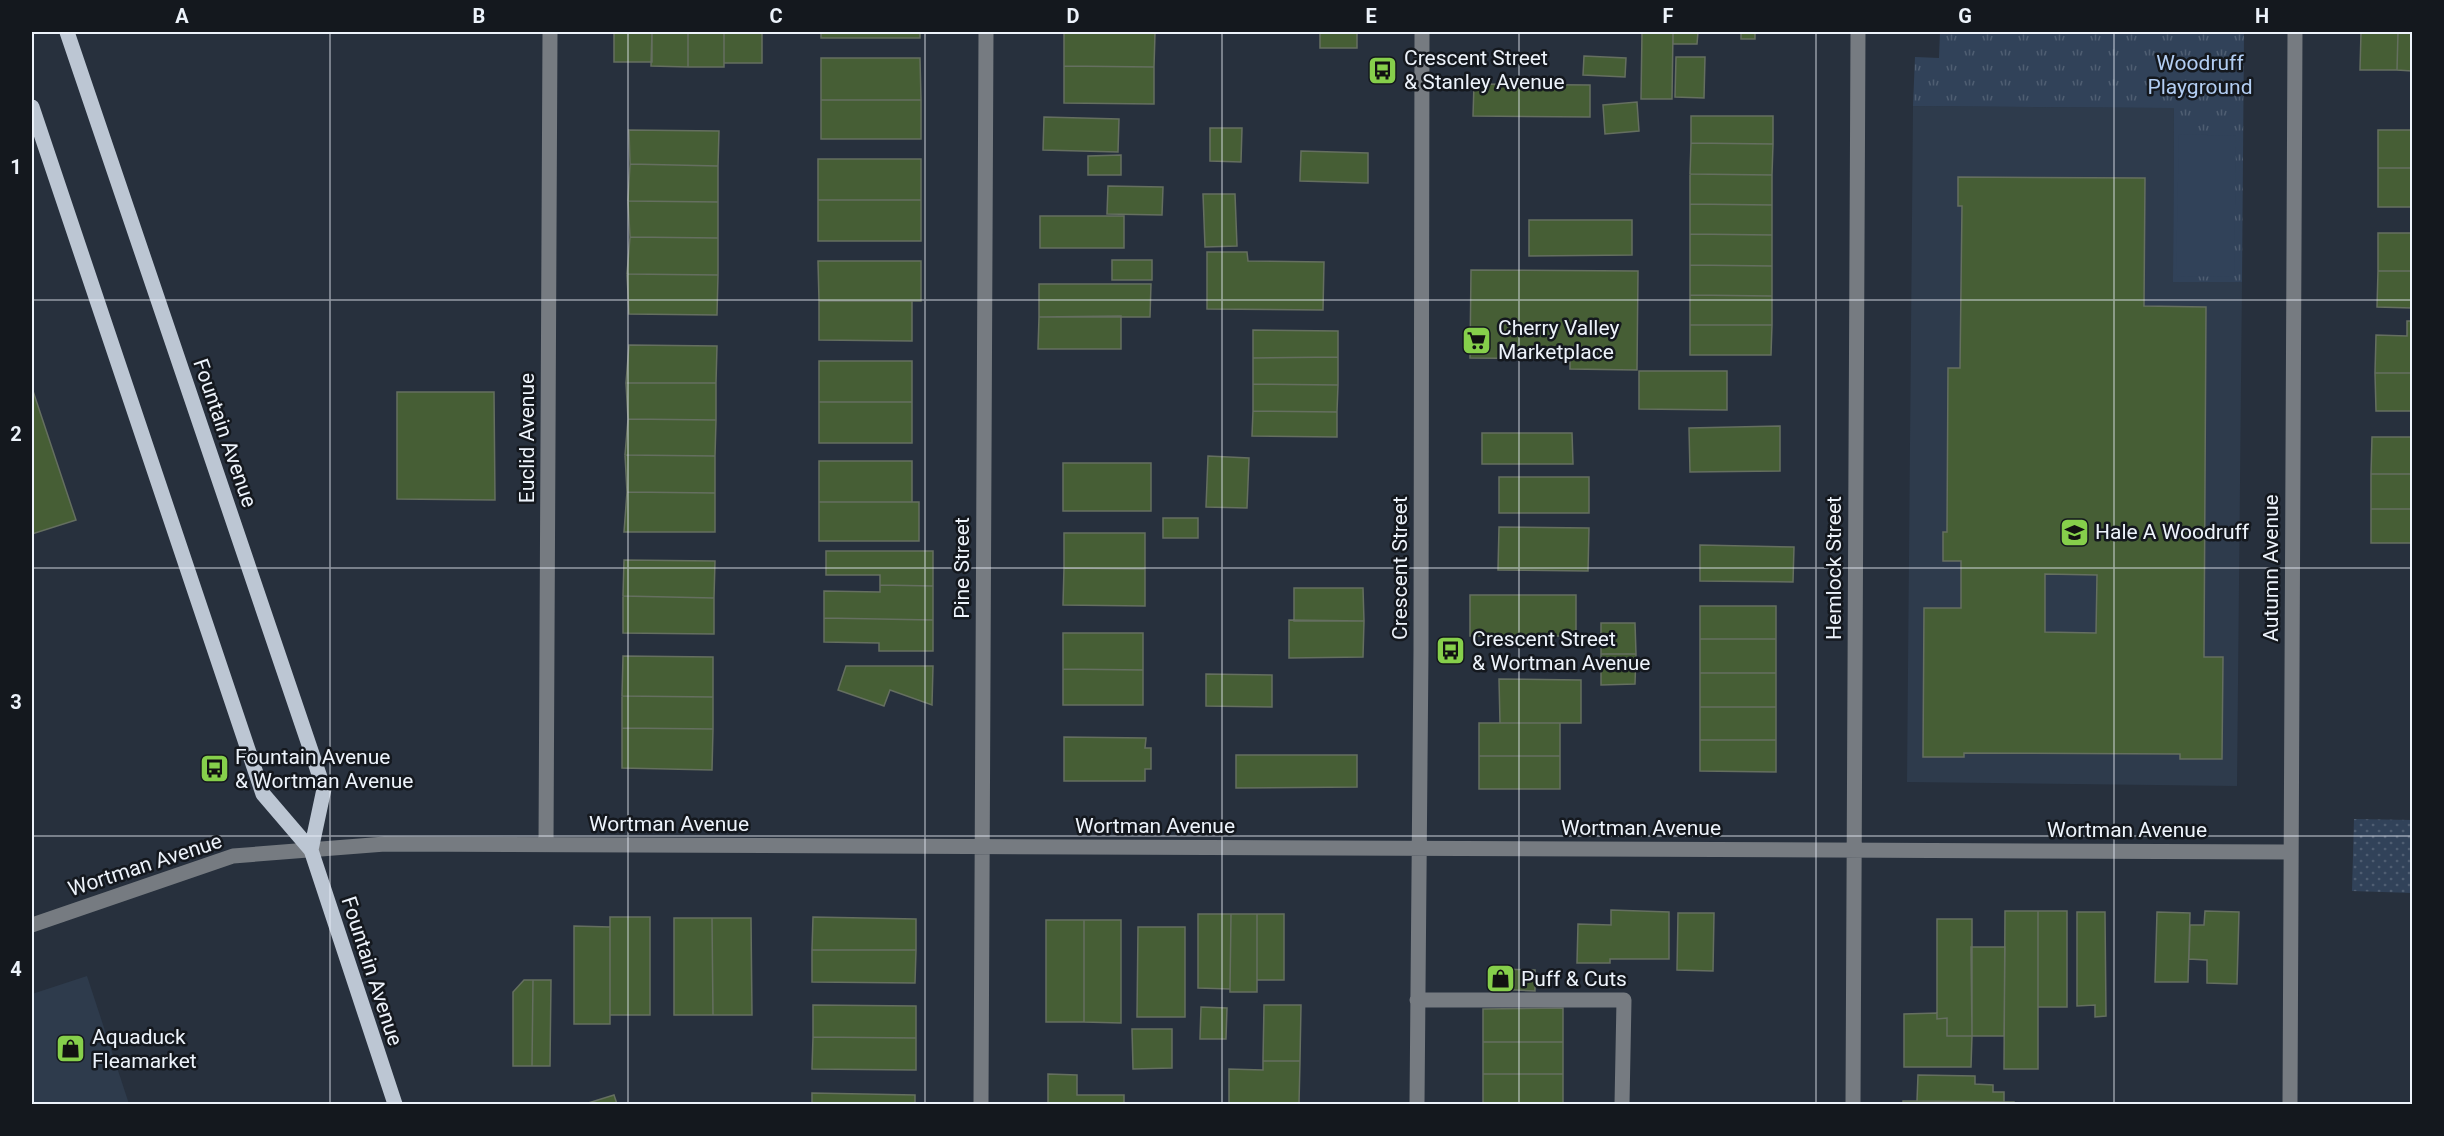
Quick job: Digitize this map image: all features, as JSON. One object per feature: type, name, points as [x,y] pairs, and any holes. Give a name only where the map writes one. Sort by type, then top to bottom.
[{"type":"main road","name":"Fountain Avenue","points":[[68,32],[324,789],[310,850]]},
{"type":"main road","name":"Fountain Avenue","points":[[32,106],[263,794],[310,850],[395,1104]]},
{"type":"street","name":"Euclid Avenue","points":[[546,844],[550,32]]},
{"type":"street","name":"Pine Street","points":[[981,1104],[986,32]]},
{"type":"street","name":"Crescent Street","points":[[1417,1104],[1421,651],[1422,32]]},
{"type":"street","name":"Hemlock Street","points":[[1853,1104],[1858,32]]},
{"type":"street","name":"Autumn Avenue","points":[[2290,1104],[2295,32]]},
{"type":"street","name":"Wortman Avenue","points":[[32,925],[232,856],[385,844],[2290,852]]},
{"type":"street","points":[[1417,1000],[1624,1000],[1622,1104]]},
{"type":"shaded area","name":"Hale A Woodruff","points":[[1913,106],[2174,108],[2173,282],[2242,282],[2237,786],[1907,782]]},
{"type":"shaded area","name":"Aquaduck Fleamarket","points":[[87,976],[129,1104],[32,1104],[32,994]]},
{"type":"green space","name":"Woodruff Playground","points":[[1940,32],[2244,32],[2242,282],[2173,282],[2174,108],[1913,106],[1915,57],[1939,58]]},
{"type":"green space","points":[[2179,134],[2236,136],[2234,277],[2176,276]]},
{"type":"green space","points":[[2354,819],[2412,820],[2412,893],[2352,891]]},
{"type":"building","points":[[614,32],[652,32],[652,62],[614,62]]},
{"type":"building","points":[[652,32],[688,32],[688,67],[651,66]]},
{"type":"building","points":[[688,32],[724,32],[724,67],[688,67]]},
{"type":"building","points":[[724,32],[762,32],[762,63],[724,63]]},
{"type":"building","points":[[821,32],[920,32],[920,38],[821,38]]},
{"type":"building","points":[[1064,32],[1155,32],[1155,33]]},
{"type":"building","points":[[1064,32],[1155,33],[1154,67],[1064,66]]},
{"type":"building","points":[[1320,32],[1357,32],[1357,48],[1320,48]]},
{"type":"building","points":[[1642,32],[1673,32],[1672,99],[1641,99]]},
{"type":"building","points":[[1673,32],[1698,32],[1697,44],[1673,44]]},
{"type":"building","points":[[1741,32],[1755,32],[1755,39],[1741,39]]},
{"type":"building","points":[[2361,32],[2398,32],[2397,70],[2360,70]]},
{"type":"building","points":[[2398,32],[2412,32],[2412,71],[2397,70]]},
{"type":"building","points":[[1584,56],[1626,58],[1625,77],[1583,75]]},
{"type":"building","points":[[1676,57],[1705,57],[1704,98],[1675,97]]},
{"type":"building","points":[[821,58],[920,58],[921,100],[821,100]]},
{"type":"building","points":[[1064,66],[1154,67],[1154,104],[1064,103]]},
{"type":"building","points":[[1474,84],[1590,85],[1590,117],[1473,116]]},
{"type":"building","points":[[821,100],[921,100],[921,139],[821,139]]},
{"type":"building","points":[[1637,102],[1639,131],[1605,134],[1603,105]]},
{"type":"building","points":[[1691,116],[1773,116],[1773,144],[1691,143]]},
{"type":"building","points":[[1044,117],[1119,119],[1118,152],[1043,150]]},
{"type":"building","points":[[1210,128],[1242,128],[1241,162],[1210,161]]},
{"type":"building","points":[[629,130],[719,131],[718,166],[630,164]]},
{"type":"building","points":[[2378,130],[2412,130],[2412,168],[2378,168]]},
{"type":"building","points":[[1691,143],[1773,144],[1772,175],[1690,174]]},
{"type":"building","points":[[1301,151],[1368,153],[1368,183],[1300,181]]},
{"type":"building","points":[[1121,155],[1121,175],[1088,175],[1088,156]]},
{"type":"building","points":[[818,159],[921,159],[921,200],[818,200]]},
{"type":"building","points":[[630,164],[718,166],[718,202],[628,201]]},
{"type":"building","points":[[2378,168],[2412,168],[2412,207],[2378,207]]},
{"type":"building","points":[[1690,174],[1772,175],[1772,205],[1690,204]]},
{"type":"building","name":"Hale A Woodruff","points":[[1958,177],[2145,178],[2144,306],[2206,307],[2204,657],[2223,657],[2222,759],[2180,759],[2180,754],[1964,753],[1964,757],[1923,757],[1924,608],[1961,608],[1961,561],[1943,561],[1943,532],[1947,532],[1948,368],[1960,368],[1962,206],[1958,206]],"holes":[[[2045,574],[2097,575],[2096,633],[2045,632]]]},
{"type":"building","points":[[1108,186],[1163,187],[1162,215],[1107,214]]},
{"type":"building","points":[[1203,194],[1235,194],[1237,246],[1205,247]]},
{"type":"building","points":[[818,200],[921,200],[921,241],[818,241]]},
{"type":"building","points":[[628,201],[718,202],[718,238],[630,237]]},
{"type":"building","points":[[1690,204],[1772,205],[1772,235],[1690,234]]},
{"type":"building","points":[[1040,216],[1124,216],[1124,248],[1040,248]]},
{"type":"building","points":[[1529,220],[1632,220],[1632,255],[1529,256]]},
{"type":"building","points":[[2378,233],[2412,233],[2412,271],[2378,271]]},
{"type":"building","points":[[1690,234],[1772,235],[1772,266],[1690,265]]},
{"type":"building","points":[[630,237],[718,238],[718,275],[627,274]]},
{"type":"building","points":[[1207,252],[1247,252],[1248,261],[1324,262],[1323,310],[1207,309]]},
{"type":"building","points":[[1112,260],[1152,260],[1152,280],[1112,280]]},
{"type":"building","points":[[818,261],[921,261],[921,301],[819,301]]},
{"type":"building","points":[[1690,265],[1772,266],[1772,296],[1690,295]]},
{"type":"building","points":[[1471,270],[1638,271],[1637,370],[1570,369],[1570,359],[1470,358]]},
{"type":"building","points":[[2378,271],[2412,271],[2412,308],[2377,307]]},
{"type":"building","points":[[627,274],[718,275],[717,315],[629,314]]},
{"type":"building","points":[[1039,284],[1151,284],[1150,317],[1039,317]]},
{"type":"building","points":[[1690,295],[1772,296],[1772,325],[1690,325]]},
{"type":"building","points":[[819,301],[912,301],[912,341],[819,340]]},
{"type":"building","points":[[1121,316],[1121,349],[1038,349],[1039,317]]},
{"type":"building","points":[[2407,321],[2412,321],[2412,373],[2375,373],[2376,335],[2407,336]]},
{"type":"building","points":[[1690,325],[1772,325],[1771,355],[1690,355]]},
{"type":"building","points":[[1253,330],[1338,331],[1338,357],[1253,358]]},
{"type":"building","points":[[629,345],[717,346],[716,383],[626,383]]},
{"type":"building","points":[[1338,357],[1338,385],[1253,384],[1253,358]]},
{"type":"building","points":[[819,361],[912,361],[912,402],[819,402]]},
{"type":"building","points":[[1639,371],[1727,371],[1727,410],[1639,409]]},
{"type":"building","points":[[2375,373],[2412,373],[2412,411],[2376,411]]},
{"type":"building","points":[[626,383],[716,383],[716,420],[628,419]]},
{"type":"building","points":[[1253,384],[1338,385],[1337,412],[1253,411]]},
{"type":"building","points":[[32,388],[76,520],[32,534]]},
{"type":"building","points":[[397,392],[494,392],[495,500],[397,499]]},
{"type":"building","points":[[819,402],[912,402],[912,443],[819,443]]},
{"type":"building","points":[[1253,411],[1337,412],[1337,437],[1252,436]]},
{"type":"building","points":[[628,419],[716,420],[715,456],[625,455]]},
{"type":"building","points":[[1780,426],[1780,471],[1690,472],[1689,428]]},
{"type":"building","points":[[1482,433],[1572,433],[1573,464],[1482,464]]},
{"type":"building","points":[[2372,437],[2412,437],[2412,474],[2371,474]]},
{"type":"building","points":[[625,455],[715,456],[715,493],[627,492]]},
{"type":"building","points":[[1208,456],[1249,458],[1247,508],[1206,507]]},
{"type":"building","points":[[819,461],[912,461],[912,502],[819,502]]},
{"type":"building","points":[[1063,463],[1151,463],[1151,511],[1063,511]]},
{"type":"building","points":[[2371,474],[2412,474],[2412,509],[2371,509]]},
{"type":"building","points":[[1499,477],[1589,477],[1589,513],[1499,513]]},
{"type":"building","points":[[627,492],[715,493],[715,532],[624,532]]},
{"type":"building","points":[[819,502],[919,502],[919,541],[819,541]]},
{"type":"building","points":[[2371,509],[2412,509],[2412,543],[2371,543]]},
{"type":"building","points":[[1163,518],[1198,518],[1198,538],[1163,538]]},
{"type":"building","points":[[1499,527],[1589,528],[1588,571],[1498,570]]},
{"type":"building","points":[[1064,533],[1145,533],[1145,569],[1064,568]]},
{"type":"building","points":[[1700,545],[1794,547],[1793,582],[1700,581]]},
{"type":"building","points":[[826,551],[933,551],[933,586],[880,585],[880,575],[826,575]]},
{"type":"building","points":[[624,560],[715,561],[714,598],[623,596]]},
{"type":"building","points":[[1064,568],[1145,569],[1145,606],[1063,605]]},
{"type":"building","points":[[880,585],[933,586],[933,620],[824,618],[824,591],[880,592]]},
{"type":"building","points":[[1294,588],[1363,588],[1364,621],[1294,621]]},
{"type":"building","points":[[1470,595],[1576,595],[1576,636],[1470,636]]},
{"type":"building","points":[[623,596],[714,598],[714,634],[623,633]]},
{"type":"building","points":[[1700,606],[1776,606],[1776,639],[1700,639]]},
{"type":"building","points":[[824,618],[933,620],[933,651],[879,651],[879,643],[824,642]]},
{"type":"building","points":[[1289,620],[1364,621],[1363,657],[1289,658]]},
{"type":"building","points":[[1601,623],[1635,623],[1636,654],[1601,654]]},
{"type":"building","points":[[1063,633],[1143,633],[1143,670],[1063,669]]},
{"type":"building","points":[[1700,639],[1776,639],[1776,673],[1700,673]]},
{"type":"building","points":[[1601,654],[1636,654],[1635,684],[1601,685]]},
{"type":"building","points":[[623,656],[713,657],[713,697],[622,696]]},
{"type":"building","points":[[846,666],[933,666],[932,705],[890,690],[884,706],[838,690]]},
{"type":"building","points":[[1063,669],[1143,670],[1143,705],[1063,705]]},
{"type":"building","points":[[1700,673],[1776,673],[1776,707],[1700,707]]},
{"type":"building","points":[[1206,674],[1272,675],[1272,707],[1206,706]]},
{"type":"building","points":[[1499,679],[1581,680],[1581,723],[1500,723]]},
{"type":"building","points":[[622,696],[713,697],[713,729],[622,728]]},
{"type":"building","points":[[1700,707],[1776,707],[1776,740],[1700,740]]},
{"type":"building","points":[[1479,723],[1560,723],[1560,756],[1479,756]]},
{"type":"building","points":[[622,728],[713,729],[712,770],[622,768]]},
{"type":"building","points":[[1064,737],[1146,738],[1145,748],[1151,748],[1151,769],[1145,769],[1145,781],[1064,781]]},
{"type":"building","points":[[1700,740],[1776,740],[1776,772],[1700,771]]},
{"type":"building","points":[[1236,755],[1357,755],[1357,787],[1236,788]]},
{"type":"building","points":[[1479,756],[1560,756],[1560,789],[1479,789]]},
{"type":"building","points":[[1611,910],[1669,912],[1669,959],[1610,959],[1610,963],[1577,963],[1578,924],[1611,925]]},
{"type":"building","points":[[2005,911],[2038,911],[2038,1069],[2004,1069]]},
{"type":"building","points":[[2038,911],[2067,911],[2067,1007],[2038,1007]]},
{"type":"building","points":[[2205,911],[2239,912],[2237,984],[2207,983],[2207,960],[2189,959],[2190,925],[2204,925]]},
{"type":"building","points":[[2077,912],[2105,912],[2106,1016],[2095,1017],[2095,1005],[2077,1006]]},
{"type":"building","points":[[2157,912],[2190,913],[2188,982],[2155,982]]},
{"type":"building","points":[[1678,913],[1714,913],[1713,971],[1677,970]]},
{"type":"building","points":[[1198,914],[1231,914],[1230,989],[1198,988]]},
{"type":"building","points":[[1231,914],[1257,914],[1257,992],[1230,992]]},
{"type":"building","points":[[1257,914],[1284,914],[1284,980],[1257,980]]},
{"type":"building","points":[[610,917],[650,917],[650,1015],[610,1015]]},
{"type":"building","points":[[813,917],[916,919],[916,950],[812,950]]},
{"type":"building","points":[[674,918],[712,918],[713,1015],[674,1015]]},
{"type":"building","points":[[712,918],[751,918],[752,1015],[713,1015]]},
{"type":"building","points":[[1937,919],[1972,919],[1972,1036],[1947,1036],[1947,1018],[1937,1019]]},
{"type":"building","points":[[1046,920],[1084,920],[1084,1022],[1046,1022]]},
{"type":"building","points":[[1084,920],[1121,920],[1121,1023],[1084,1022]]},
{"type":"building","points":[[574,926],[610,927],[610,1024],[574,1024]]},
{"type":"building","points":[[1138,927],[1185,927],[1185,1017],[1137,1017]]},
{"type":"building","points":[[1971,947],[2005,947],[2004,1036],[1972,1036]]},
{"type":"building","points":[[812,950],[916,950],[915,983],[812,982]]},
{"type":"building","points":[[1496,969],[1535,970],[1535,991],[1495,989]]},
{"type":"building","points":[[524,980],[533,980],[532,1066],[513,1066],[513,992]]},
{"type":"building","points":[[533,980],[551,980],[550,1066],[532,1066]]},
{"type":"building","points":[[813,1005],[916,1006],[916,1038],[813,1037]]},
{"type":"building","points":[[1264,1005],[1301,1005],[1300,1061],[1263,1061]]},
{"type":"building","points":[[1201,1007],[1227,1008],[1226,1039],[1200,1039]]},
{"type":"building","points":[[1563,1008],[1563,1042],[1483,1042],[1483,1009]]},
{"type":"building","points":[[1937,1013],[1937,1019],[1947,1018],[1947,1036],[1972,1036],[1971,1067],[1904,1067],[1904,1014]]},
{"type":"building","points":[[1132,1029],[1172,1029],[1172,1068],[1133,1069]]},
{"type":"building","points":[[813,1037],[916,1038],[916,1070],[812,1069]]},
{"type":"building","points":[[1483,1042],[1563,1042],[1563,1074],[1483,1074]]},
{"type":"building","points":[[1263,1061],[1300,1061],[1299,1104],[1229,1104],[1229,1069],[1263,1070]]},
{"type":"building","points":[[1048,1074],[1077,1075],[1077,1095],[1124,1095],[1124,1104],[1048,1104]]},
{"type":"building","points":[[1483,1074],[1563,1074],[1563,1104],[1483,1104]]},
{"type":"building","points":[[1918,1075],[1975,1076],[1975,1084],[1993,1085],[1993,1092],[2004,1092],[2004,1102],[1917,1101]]},
{"type":"building","points":[[812,1093],[915,1095],[915,1104],[812,1104]]},
{"type":"building","points":[[614,1095],[617,1104],[585,1104]]},
{"type":"building","points":[[1903,1101],[2014,1102],[2014,1104],[1903,1104]]},
{"type":"place","name":"Crescent Street & Stanley Avenue","points":[[1383,70]]},
{"type":"place","name":"Cherry Valley Marketplace","points":[[1477,340]]},
{"type":"place","name":"Hale A Woodruff","points":[[2074,532]]},
{"type":"place","name":"Crescent Street & Wortman Avenue","points":[[1451,651]]},
{"type":"place","name":"Fountain Avenue & Wortman Avenue","points":[[214,769]]},
{"type":"place","name":"Puff & Cuts","points":[[1500,979]]},
{"type":"place","name":"Aquaduck Fleamarket","points":[[71,1049]]}]
